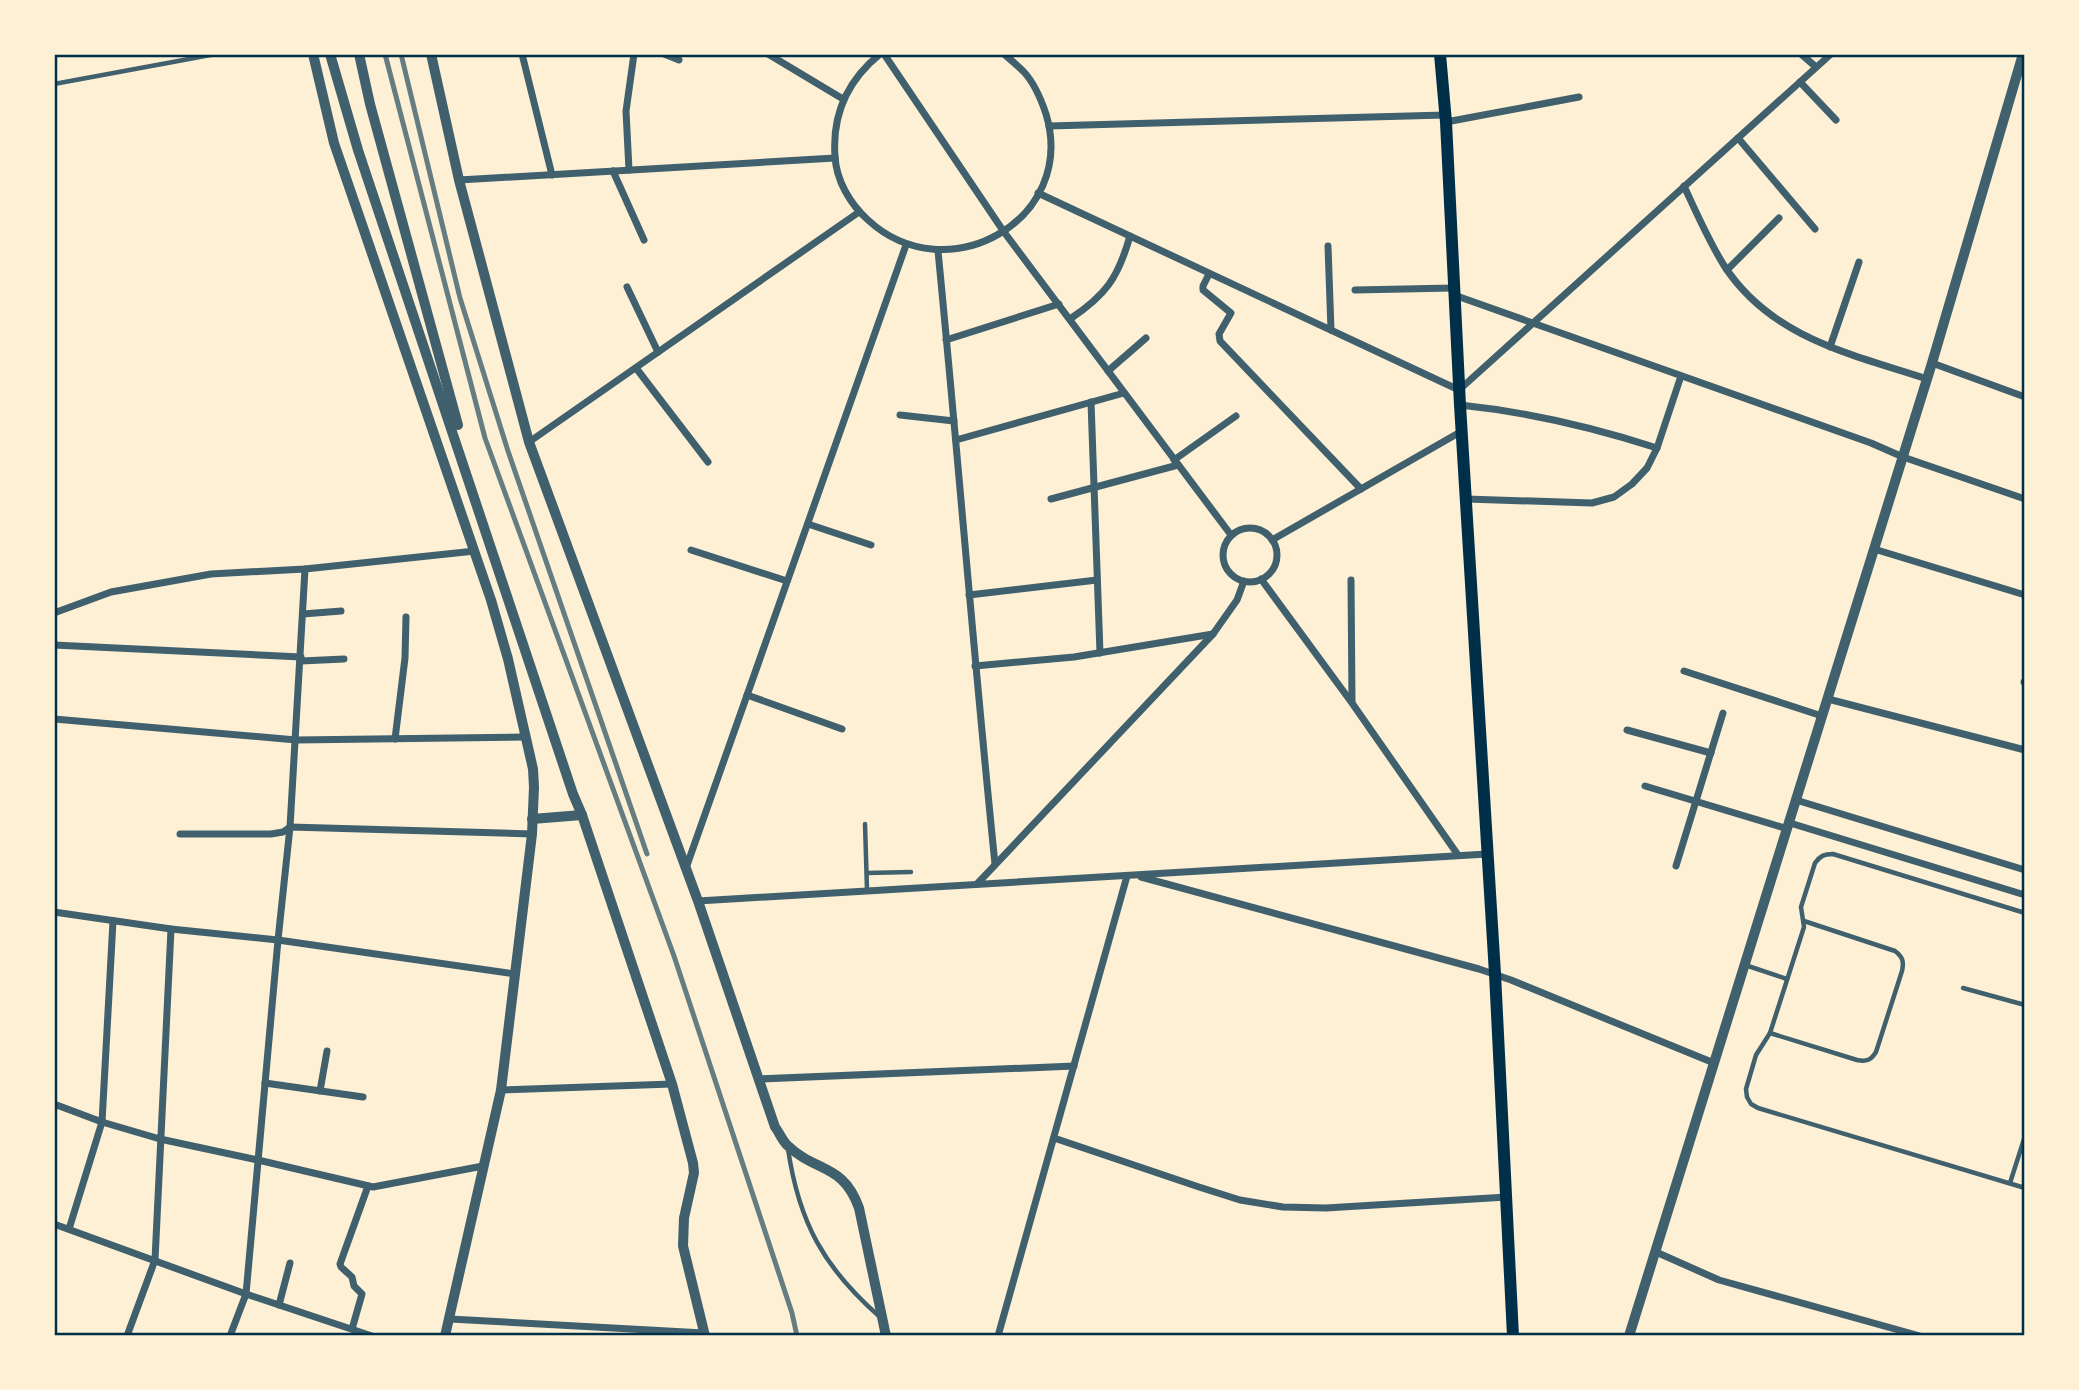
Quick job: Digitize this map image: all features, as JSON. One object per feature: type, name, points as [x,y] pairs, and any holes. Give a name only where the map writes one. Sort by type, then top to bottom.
[{"type":"main road","points":[[1440,54],[1495,974],[1513,1336]]},
{"type":"street","points":[[313,54],[334,143],[475,551],[508,659],[533,769],[531,834],[501,1090],[445,1336]]},
{"type":"street","points":[[330,54],[358,150],[672,1084],[694,1173],[684,1218],[684,1246],[705,1334],[450,1318]]},
{"type":"street","points":[[359,54],[397,205],[468,461],[473,492]]},
{"type":"street","points":[[431,54],[459,180],[529,442],[698,901],[775,1127],[787,1144],[842,1178],[853,1191],[886,1336]]},
{"type":"street","points":[[522,54],[552,175]]},
{"type":"street","points":[[629,170],[626,111],[634,54]]},
{"type":"street","points":[[664,54],[679,60]]},
{"type":"street","points":[[768,54],[843,99]]},
{"type":"street","points":[[1004,54],[1026,73],[1041,98],[1049,126],[1051,149],[1047,172],[1038,193],[1029,208],[1004,232],[972,247],[938,251],[906,245],[880,232],[847,196],[839,178],[835,158],[835,128],[843,99],[860,73],[882,54],[1004,232],[1231,535]]},
{"type":"street","points":[[1801,54],[1816,67]]},
{"type":"street","points":[[1038,193],[1459,390],[1831,54]]},
{"type":"street","points":[[1629,1336],[1932,363],[2023,54]]},
{"type":"street","points":[[1800,82],[1836,120]]},
{"type":"street","points":[[1049,126],[1445,119],[1579,97]]},
{"type":"street","points":[[1738,138],[1815,229]]},
{"type":"street","points":[[459,180],[835,158]]},
{"type":"street","points":[[613,172],[644,240]]},
{"type":"street","points":[[1684,186],[1711,244],[1727,270],[1750,298],[1776,320],[1805,337],[1830,347],[1927,379]]},
{"type":"street","points":[[529,442],[859,212]]},
{"type":"street","points":[[1727,270],[1779,218]]},
{"type":"street","points":[[1070,319],[1092,304],[1110,285],[1123,261],[1130,236]]},
{"type":"street","points":[[686,868],[906,245]]},
{"type":"street","points":[[1328,246],[1331,330]]},
{"type":"street","points":[[938,251],[995,864]]},
{"type":"street","points":[[1830,347],[1859,262]]},
{"type":"street","points":[[1209,274],[1203,290],[1231,313],[1219,334],[1220,341],[1361,489]]},
{"type":"street","points":[[627,287],[659,352]]},
{"type":"street","points":[[1355,290],[1453,291],[1534,324],[2025,499]]},
{"type":"street","points":[[946,340],[1059,304]]},
{"type":"street","points":[[1108,371],[1146,338]]},
{"type":"street","points":[[1932,363],[2025,397]]},
{"type":"street","points":[[636,368],[708,463]]},
{"type":"street","points":[[1466,499],[1592,503],[1614,497],[1632,484],[1647,468],[1657,448],[1681,376]]},
{"type":"street","points":[[956,440],[1124,393]]},
{"type":"street","points":[[1091,402],[1100,653]]},
{"type":"street","points":[[1460,405],[1552,418],[1604,430],[1657,448]]},
{"type":"street","points":[[900,415],[954,421]]},
{"type":"street","points":[[1051,499],[1176,463],[1236,416]]},
{"type":"street","points":[[1272,540],[1462,431]]},
{"type":"street","points":[[808,524],[871,545]]},
{"type":"street","points":[[1245,528],[1253,528],[1267,534],[1272,540],[1276,562],[1261,579],[1244,581],[1230,573],[1223,558],[1223,550],[1231,535],[1245,528]]},
{"type":"street","points":[[1874,549],[2025,595]]},
{"type":"street","points":[[691,550],[787,581]]},
{"type":"street","points":[[54,613],[111,592],[211,574],[305,569],[475,551]]},
{"type":"street","points":[[230,1336],[246,1294],[290,827],[305,569]]},
{"type":"street","points":[[1261,579],[1458,855]]},
{"type":"street","points":[[969,595],[1097,580]]},
{"type":"street","points":[[1352,580],[1352,703]]},
{"type":"street","points":[[976,884],[1213,634],[1237,600],[1244,581]]},
{"type":"street","points":[[303,614],[341,611]]},
{"type":"street","points":[[395,739],[402,685],[406,617]]},
{"type":"street","points":[[975,666],[1074,657],[1213,634]]},
{"type":"street","points":[[54,645],[344,659]]},
{"type":"street","points":[[1684,671],[1822,716]]},
{"type":"street","points":[[747,695],[842,729]]},
{"type":"street","points":[[1828,699],[2025,750]]},
{"type":"street","points":[[1676,866],[1723,713]]},
{"type":"street","points":[[54,719],[296,740],[525,737]]},
{"type":"street","points":[[1627,730],[1711,753]]},
{"type":"street","points":[[1645,786],[2025,895]]},
{"type":"street","points":[[1796,800],[2025,870]]},
{"type":"street","points":[[532,819],[583,815]]},
{"type":"street","points":[[180,834],[271,834],[284,832],[290,827],[531,834]]},
{"type":"street","points":[[698,901],[1488,854]]},
{"type":"street","points":[[1130,875],[1495,974],[1714,1063]]},
{"type":"street","points":[[998,1336],[1130,875]]},
{"type":"street","points":[[54,912],[171,929],[278,940],[515,974]]},
{"type":"street","points":[[69,1229],[102,1122],[113,921]]},
{"type":"street","points":[[127,1336],[155,1259],[171,929]]},
{"type":"street","points":[[320,1091],[327,1051]]},
{"type":"street","points":[[759,1079],[1074,1066]]},
{"type":"street","points":[[265,1083],[363,1097]]},
{"type":"street","points":[[501,1090],[672,1084]]},
{"type":"street","points":[[54,1104],[160,1139],[368,1186],[483,1166]]},
{"type":"street","points":[[1054,1138],[1240,1200],[1283,1207],[1326,1208],[1507,1197]]},
{"type":"street","points":[[352,1329],[362,1294],[340,1264],[368,1186]]},
{"type":"street","points":[[54,1224],[246,1294],[372,1336]]},
{"type":"street","points":[[1656,1252],[1719,1280],[1920,1336]]},
{"type":"street","points":[[279,1305],[289,1263]]},
{"type":"lane","points":[[54,84],[216,54]]},
{"type":"lane","points":[[865,824],[867,891]]},
{"type":"lane","points":[[2025,913],[1833,853],[1819,858],[1801,907],[1804,928],[1770,1033],[1753,1063],[1746,1089],[1751,1104],[1758,1108],[2025,1188]]},
{"type":"lane","points":[[867,873],[911,872]]},
{"type":"lane","points":[[1770,1033],[1857,1060],[1872,1058],[1902,971],[1904,963],[1895,951],[1804,921]]},
{"type":"lane","points":[[1745,965],[1787,979]]},
{"type":"lane","points":[[1964,988],[2025,1005]]},
{"type":"lane","points":[[2010,1183],[2025,1136]]},
{"type":"lane","points":[[787,1144],[792,1178],[802,1211],[816,1242],[834,1270],[856,1296],[882,1319]]},
{"type":"railway","points":[[385,54],[485,438],[674,956],[792,1313],[797,1336]]},
{"type":"railway","points":[[401,54],[460,298],[508,451],[647,854]]}]
